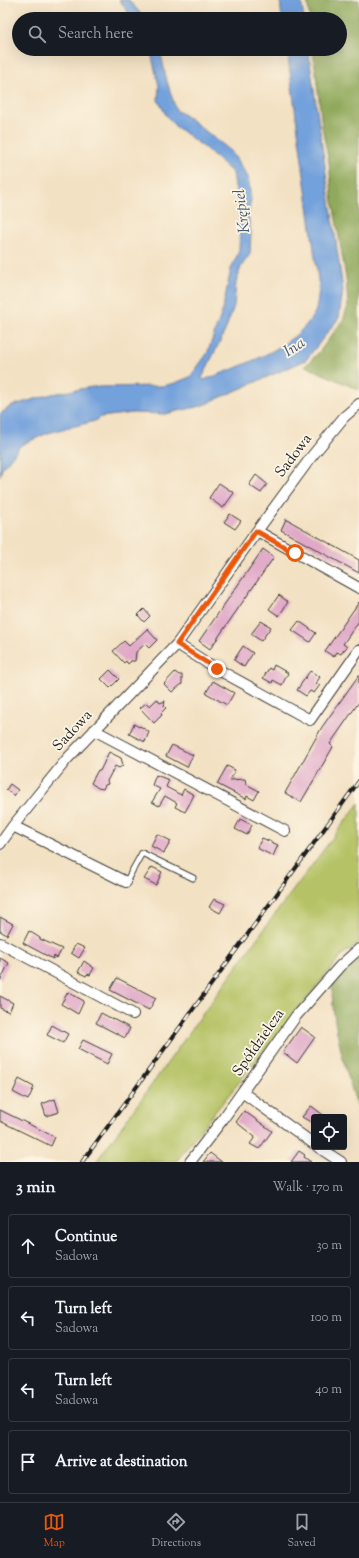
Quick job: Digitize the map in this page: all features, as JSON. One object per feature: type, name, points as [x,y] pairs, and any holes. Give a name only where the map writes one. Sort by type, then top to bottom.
[{"type":"street","name":"Sadowa","points":[[0,844],[67,759],[177,644],[256,531],[335,428],[344,417],[359,404]]},
{"type":"street","points":[[256,531],[359,588]]},
{"type":"street","points":[[177,644],[217,669],[310,720],[359,650]]},
{"type":"street","points":[[94,730],[285,830]]},
{"type":"street","points":[[13,826],[126,882]]},
{"type":"street","points":[[0,943],[133,1014]]},
{"type":"street","name":"Spółdzielcza","points":[[190,1162],[296,1016],[340,966],[359,949]]},
{"type":"street","points":[[242,1092],[311,1142]]},
{"type":"street","points":[[323,1150],[341,1162]]},
{"type":"lane","points":[[126,882],[142,853],[193,878]]},
{"type":"green space","points":[[307,0],[359,0],[359,390],[305,366],[320,351],[343,320],[348,306],[346,278],[332,196],[329,163],[322,126],[314,56],[347,56],[347,12],[309,12]]},
{"type":"green space","points":[[359,803],[359,943],[342,955],[176,1162],[96,1162],[266,926]]},
{"type":"green space","points":[[359,953],[359,1110],[349,1082],[339,1042],[335,1022],[332,987],[337,973]]},
{"type":"water","points":[[119,0],[129,0],[139,12],[128,12]]},
{"type":"water","points":[[280,0],[301,0],[303,12],[281,12]]},
{"type":"water","points":[[152,56],[161,56],[166,78],[176,110],[189,118],[231,151],[248,177],[251,199],[248,216],[251,231],[250,254],[241,267],[236,282],[234,306],[225,331],[202,378],[204,380],[234,369],[280,347],[305,326],[314,314],[318,301],[319,287],[288,56],[309,56],[343,290],[339,318],[306,360],[201,406],[165,414],[133,413],[101,417],[95,421],[48,433],[21,445],[3,466],[0,476],[0,414],[11,406],[52,394],[92,387],[162,386],[175,383],[190,377],[207,354],[222,312],[231,269],[239,251],[240,220],[233,173],[205,148],[175,126],[166,115],[158,100],[159,86]]},
{"type":"building","points":[[256,475],[267,484],[261,493],[249,485]]},
{"type":"building","points":[[219,483],[234,493],[223,508],[209,498]]},
{"type":"building","points":[[230,514],[241,521],[235,529],[224,522]]},
{"type":"building","points":[[286,519],[359,560],[359,573],[281,530]]},
{"type":"building","points":[[263,549],[274,557],[210,649],[199,641]]},
{"type":"building","points":[[279,595],[288,602],[279,616],[269,609]]},
{"type":"building","points":[[359,602],[359,621],[343,644],[347,647],[341,654],[337,652],[334,657],[325,651]]},
{"type":"building","points":[[144,609],[150,616],[144,622],[138,615]]},
{"type":"building","points":[[261,621],[271,627],[261,641],[251,634]]},
{"type":"building","points":[[299,621],[316,633],[310,642],[292,630]]},
{"type":"building","points":[[147,629],[157,640],[149,648],[145,644],[136,652],[135,661],[131,661],[128,664],[126,661],[124,663],[113,651],[124,641],[129,646]]},
{"type":"building","points":[[243,646],[253,653],[244,667],[234,660]]},
{"type":"building","points":[[274,665],[288,673],[282,685],[273,680],[272,683],[263,678],[269,668],[272,670]]},
{"type":"building","points":[[110,670],[119,679],[110,688],[101,679]]},
{"type":"building","points":[[310,671],[320,677],[316,683],[320,685],[314,693],[310,691],[306,696],[297,690]]},
{"type":"building","points":[[175,672],[182,675],[182,684],[172,692],[164,684]]},
{"type":"building","points":[[359,675],[359,702],[330,744],[333,747],[301,802],[285,793],[322,727]]},
{"type":"building","points":[[213,681],[234,693],[227,705],[206,693]]},
{"type":"building","points":[[157,699],[160,703],[165,701],[164,706],[166,708],[161,713],[162,715],[154,723],[140,708],[146,703],[150,706]]},
{"type":"building","points":[[134,724],[149,732],[145,742],[129,734]]},
{"type":"building","points":[[172,745],[193,755],[187,767],[166,756]]},
{"type":"building","points":[[109,752],[121,758],[123,765],[119,768],[115,766],[107,781],[108,784],[105,785],[103,789],[98,788],[91,783],[98,770],[100,771]]},
{"type":"building","points":[[227,766],[235,770],[230,780],[245,779],[246,784],[259,791],[254,800],[247,796],[246,799],[217,784]]},
{"type":"building","points":[[156,775],[169,780],[166,787],[181,795],[184,789],[194,795],[185,812],[175,807],[177,803],[165,796],[159,806],[152,802],[160,789],[152,785]]},
{"type":"building","points":[[10,784],[18,790],[14,796],[6,790]]},
{"type":"building","points":[[240,819],[252,825],[247,835],[235,829]]},
{"type":"building","points":[[157,834],[171,841],[164,853],[151,846]]},
{"type":"building","points":[[262,838],[278,845],[273,856],[257,848]]},
{"type":"building","points":[[152,867],[162,872],[156,885],[144,879]]},
{"type":"building","points":[[214,899],[225,904],[220,913],[209,907]]},
{"type":"building","points":[[0,917],[13,924],[7,935],[0,931]]},
{"type":"building","points":[[29,931],[40,939],[62,949],[57,958],[54,956],[53,959],[23,943]]},
{"type":"building","points":[[76,944],[85,948],[79,958],[71,953]]},
{"type":"building","points":[[0,958],[9,963],[0,981]]},
{"type":"building","points":[[84,961],[94,968],[90,975],[87,974],[86,976],[78,972]]},
{"type":"building","points":[[117,978],[156,998],[149,1010],[110,990]]},
{"type":"building","points":[[68,992],[84,1001],[78,1014],[61,1004]]},
{"type":"building","points":[[0,996],[13,1003],[9,1012],[0,1008]]},
{"type":"building","points":[[101,1013],[130,1028],[125,1038],[96,1023]]},
{"type":"building","points":[[52,1025],[68,1034],[63,1043],[47,1035]]},
{"type":"building","points":[[301,1027],[315,1037],[297,1063],[283,1052]]},
{"type":"building","points":[[83,1040],[112,1054],[107,1064],[78,1049]]},
{"type":"building","points":[[19,1079],[34,1087],[28,1100],[13,1092]]},
{"type":"building","points":[[55,1099],[59,1112],[46,1116],[42,1104]]},
{"type":"building","points":[[311,1106],[322,1114],[311,1114],[311,1122],[302,1117]]},
{"type":"building","points":[[0,1110],[55,1137],[51,1146],[0,1121]]},
{"type":"building","points":[[244,1111],[272,1131],[259,1149],[250,1144],[255,1137],[236,1122]]},
{"type":"building","points":[[299,1151],[305,1155],[304,1157],[311,1162],[291,1162]]},
{"type":"building","points":[[210,1153],[222,1162],[203,1162]]},
{"type":"railway","points":[[82,1162],[359,781]]},
{"type":"route","points":[[217,669],[177,644],[256,531],[295,553]]},
{"type":"water label","name":"Krępiel","points":[[243,211]]},
{"type":"water label","name":"Ina","points":[[295,348]]}]
